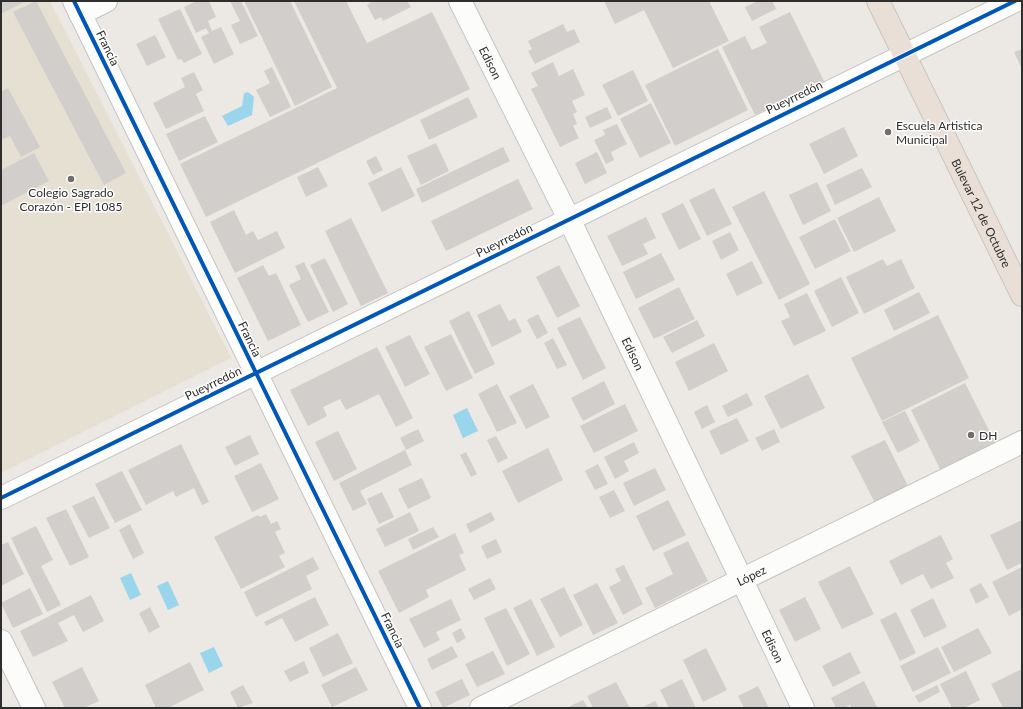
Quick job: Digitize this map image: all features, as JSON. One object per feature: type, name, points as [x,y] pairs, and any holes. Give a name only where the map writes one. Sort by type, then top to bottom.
[{"type":"highway","name":"Bulevar 12 de Octubre","points":[[878,1],[1022,295]]},
{"type":"street","points":[[77,7],[106,1]]},
{"type":"street","name":"Edison","points":[[460,1],[569,219],[803,708]]},
{"type":"street","name":"Pueyrredón","points":[[1,498],[904,54],[1015,1]]},
{"type":"street","name":"Francia","points":[[77,7],[420,708]]},
{"type":"street","name":"López","points":[[481,708],[1022,442]]},
{"type":"street","points":[[1,641],[34,708]]},
{"type":"shaded area","name":"Colegio Sagrado Corazón - EPI 1085","points":[[1,1],[50,1],[231,358],[1,473]]},
{"type":"water","points":[[248,92],[254,97],[252,115],[228,126],[222,116],[242,106],[244,93]]},
{"type":"water","points":[[467,408],[478,431],[463,438],[453,415]]},
{"type":"water","points":[[131,573],[141,595],[130,600],[120,578]]},
{"type":"water","points":[[168,581],[179,605],[168,610],[157,586]]},
{"type":"water","points":[[214,647],[223,666],[209,673],[200,653]]},
{"type":"building","points":[[1,1],[26,1],[1,14]]},
{"type":"building","points":[[36,1],[126,173],[104,185],[13,12]]},
{"type":"building","points":[[197,1],[209,1],[216,17],[208,21],[212,31],[221,27],[234,54],[214,64],[201,37],[209,33],[206,28],[196,33],[184,7]]},
{"type":"building","points":[[230,1],[241,1],[258,36],[240,44],[231,25],[240,21]]},
{"type":"building","points":[[244,1],[290,1],[332,87],[295,106]]},
{"type":"building","points":[[294,1],[346,1],[367,43],[432,12],[470,89],[206,217],[180,164],[337,88]]},
{"type":"building","points":[[373,1],[407,1],[411,7],[383,21],[381,17],[375,20],[367,5]]},
{"type":"building","points":[[604,1],[709,1],[729,41],[673,68],[644,10],[615,24]]},
{"type":"building","points":[[758,1],[772,1],[776,9],[752,21],[745,7]]},
{"type":"building","points":[[180,9],[202,54],[184,63],[181,59],[178,60],[158,19]]},
{"type":"building","points":[[790,12],[824,81],[755,115],[722,47],[745,36],[752,50],[767,43],[759,27]]},
{"type":"building","points":[[563,24],[567,32],[574,29],[580,42],[535,64],[528,51],[532,49],[528,41]]},
{"type":"building","points":[[155,35],[166,57],[147,66],[136,44]]},
{"type":"building","points":[[718,49],[748,110],[675,146],[645,85]]},
{"type":"building","points":[[1022,49],[1022,69],[1014,52]]},
{"type":"building","points":[[553,62],[559,76],[573,69],[585,95],[572,101],[577,112],[573,114],[577,124],[573,126],[579,138],[560,147],[531,89],[538,86],[531,73]]},
{"type":"building","points":[[272,67],[291,107],[270,117],[256,90],[270,83],[264,71]]},
{"type":"building","points":[[633,70],[648,101],[618,116],[602,85]]},
{"type":"building","points":[[194,72],[203,90],[196,94],[204,111],[166,129],[153,103],[185,87],[181,78]]},
{"type":"building","points":[[8,88],[40,147],[21,157],[10,136],[1,140],[1,92]]},
{"type":"building","points":[[468,97],[478,117],[429,140],[420,120]]},
{"type":"building","points":[[651,103],[671,143],[640,158],[620,119]]},
{"type":"building","points":[[607,107],[612,118],[590,128],[585,117]]},
{"type":"building","points":[[205,116],[218,142],[179,161],[166,134]]},
{"type":"building","points":[[617,124],[627,144],[611,152],[614,160],[606,164],[594,140],[605,135],[603,130]]},
{"type":"building","points":[[844,127],[858,156],[824,174],[809,144]]},
{"type":"building","points":[[436,143],[449,171],[421,185],[407,156]]},
{"type":"building","points":[[503,147],[510,161],[422,203],[416,189]]},
{"type":"building","points":[[597,152],[607,173],[585,184],[575,163]]},
{"type":"building","points":[[34,153],[49,181],[1,206],[1,170]]},
{"type":"building","points":[[376,156],[383,170],[373,175],[366,161]]},
{"type":"building","points":[[318,167],[328,186],[306,197],[297,177]]},
{"type":"building","points":[[401,167],[415,196],[382,212],[368,183]]},
{"type":"building","points":[[862,168],[872,187],[835,205],[826,185]]},
{"type":"building","points":[[518,179],[533,209],[446,251],[431,221]]},
{"type":"building","points":[[817,182],[831,211],[803,225],[789,195]]},
{"type":"building","points":[[714,188],[732,224],[707,236],[689,200]]},
{"type":"building","points":[[764,191],[810,284],[779,300],[732,207]]},
{"type":"building","points":[[879,197],[896,231],[854,252],[837,218]]},
{"type":"building","points":[[683,203],[701,239],[679,250],[661,214]]},
{"type":"building","points":[[234,210],[246,235],[253,231],[258,240],[277,231],[285,248],[235,273],[210,222]]},
{"type":"building","points":[[646,217],[656,238],[643,244],[648,254],[622,266],[607,236]]},
{"type":"building","points":[[351,218],[388,293],[361,306],[325,231]]},
{"type":"building","points":[[835,219],[851,251],[815,269],[799,237]]},
{"type":"building","points":[[730,232],[739,250],[721,260],[712,241]]},
{"type":"building","points":[[661,253],[675,280],[636,299],[623,272]]},
{"type":"building","points":[[325,258],[348,304],[333,312],[310,265]]},
{"type":"building","points":[[883,259],[887,266],[901,259],[915,288],[864,314],[846,277]]},
{"type":"building","points":[[752,261],[763,283],[737,296],[726,274]]},
{"type":"building","points":[[304,262],[329,312],[308,322],[289,285],[301,279],[295,266]]},
{"type":"building","points":[[263,265],[269,276],[276,273],[301,325],[268,341],[237,278]]},
{"type":"building","points":[[559,265],[580,306],[557,318],[536,277]]},
{"type":"building","points":[[841,277],[859,313],[832,327],[814,291]]},
{"type":"building","points":[[679,287],[695,319],[654,339],[638,308]]},
{"type":"building","points":[[919,292],[930,313],[894,331],[884,310]]},
{"type":"building","points":[[807,293],[826,331],[794,346],[781,321],[790,317],[784,304]]},
{"type":"building","points":[[500,304],[509,321],[515,318],[522,332],[492,347],[477,315]]},
{"type":"building","points":[[469,311],[495,364],[475,374],[449,321]]},
{"type":"building","points":[[538,314],[548,333],[537,339],[527,320]]},
{"type":"building","points":[[938,315],[969,378],[882,421],[851,358]]},
{"type":"building","points":[[580,317],[606,368],[583,380],[557,328]]},
{"type":"building","points":[[697,320],[705,336],[672,353],[663,337]]},
{"type":"building","points":[[451,334],[473,378],[446,391],[424,347]]},
{"type":"building","points":[[410,335],[430,374],[405,387],[385,347]]},
{"type":"building","points":[[553,338],[567,365],[557,369],[544,343]]},
{"type":"building","points":[[714,343],[728,371],[689,391],[675,362]]},
{"type":"building","points":[[377,347],[413,418],[396,427],[379,394],[346,410],[340,399],[323,407],[327,416],[308,426],[290,390]]},
{"type":"building","points":[[808,374],[825,408],[781,429],[764,396]]},
{"type":"building","points":[[604,381],[615,404],[583,421],[571,398]]},
{"type":"building","points":[[965,383],[997,446],[942,473],[911,410]]},
{"type":"building","points":[[497,384],[517,423],[497,432],[478,394]]},
{"type":"building","points":[[533,384],[550,417],[526,429],[509,396]]},
{"type":"building","points":[[747,393],[753,405],[728,417],[722,406]]},
{"type":"building","points":[[625,404],[638,431],[594,453],[580,426]]},
{"type":"building","points":[[707,405],[715,422],[702,429],[694,412]]},
{"type":"building","points":[[905,411],[920,441],[898,453],[882,422]]},
{"type":"building","points":[[737,418],[749,441],[721,455],[709,431]]},
{"type":"building","points":[[418,429],[424,441],[406,450],[400,438]]},
{"type":"building","points":[[774,429],[780,442],[762,451],[755,438]]},
{"type":"building","points":[[338,431],[357,469],[334,481],[315,442]]},
{"type":"building","points":[[250,435],[259,454],[235,466],[225,447]]},
{"type":"building","points":[[496,436],[508,458],[498,463],[487,440]]},
{"type":"building","points":[[885,440],[908,486],[875,503],[851,456]]},
{"type":"building","points":[[634,442],[639,453],[624,461],[629,471],[615,479],[604,457]]},
{"type":"building","points":[[181,444],[209,502],[202,505],[194,488],[176,497],[173,491],[146,505],[128,470]]},
{"type":"building","points":[[548,448],[563,480],[518,503],[502,471]]},
{"type":"building","points":[[405,450],[412,465],[360,491],[367,504],[353,511],[339,483]]},
{"type":"building","points":[[466,452],[477,474],[471,477],[460,455]]},
{"type":"building","points":[[261,463],[279,499],[252,512],[234,476]]},
{"type":"building","points":[[598,464],[608,484],[595,490],[585,471]]},
{"type":"building","points":[[655,468],[666,490],[634,506],[623,483]]},
{"type":"building","points":[[122,471],[142,510],[115,523],[95,484]]},
{"type":"building","points":[[422,478],[431,498],[408,509],[398,489]]},
{"type":"building","points":[[614,490],[625,511],[610,518],[599,497]]},
{"type":"building","points":[[382,492],[394,517],[379,524],[367,499]]},
{"type":"building","points":[[94,496],[110,528],[89,538],[72,506]]},
{"type":"building","points":[[668,500],[686,535],[653,551],[636,516]]},
{"type":"building","points":[[66,509],[89,557],[70,566],[46,518]]},
{"type":"building","points":[[410,512],[419,531],[385,547],[376,529]]},
{"type":"building","points":[[491,512],[495,520],[470,533],[466,524]]},
{"type":"building","points":[[266,514],[271,524],[277,521],[281,529],[275,532],[285,553],[279,556],[285,567],[241,589],[214,537],[258,515],[260,517]]},
{"type":"building","points":[[1022,520],[1022,563],[1007,570],[990,535]]},
{"type":"building","points":[[130,524],[144,553],[133,559],[119,530]]},
{"type":"building","points":[[36,526],[53,560],[41,566],[61,605],[47,612],[11,538]]},
{"type":"building","points":[[433,527],[439,537],[413,550],[408,539]]},
{"type":"building","points":[[455,533],[464,553],[459,555],[466,570],[426,590],[429,597],[399,613],[378,571]]},
{"type":"building","points":[[941,535],[953,559],[946,563],[954,578],[931,589],[923,574],[901,585],[889,561]]},
{"type":"building","points":[[496,539],[502,552],[487,559],[481,546]]},
{"type":"building","points":[[688,541],[708,581],[655,608],[645,588],[673,574],[663,553]]},
{"type":"building","points":[[8,542],[24,574],[1,586],[1,545]]},
{"type":"building","points":[[313,557],[319,569],[306,576],[312,589],[256,617],[244,592]]},
{"type":"building","points":[[624,565],[643,604],[623,615],[609,587],[621,581],[615,569]]},
{"type":"building","points":[[850,566],[874,614],[842,629],[818,582]]},
{"type":"building","points":[[1022,567],[1022,609],[1009,616],[992,582]]},
{"type":"building","points":[[490,578],[496,589],[474,600],[468,589]]},
{"type":"building","points":[[597,583],[618,623],[593,635],[573,595]]},
{"type":"building","points":[[981,583],[989,597],[976,604],[969,589]]},
{"type":"building","points":[[564,587],[583,625],[560,637],[540,599]]},
{"type":"building","points":[[30,588],[43,614],[13,628],[1,603]]},
{"type":"building","points":[[91,595],[104,621],[83,632],[74,615],[58,623],[68,641],[33,657],[20,631]]},
{"type":"building","points":[[315,597],[329,625],[295,642],[282,618],[266,626],[264,622]]},
{"type":"building","points":[[805,597],[821,629],[795,642],[779,610]]},
{"type":"building","points":[[933,598],[947,627],[924,638],[910,610]]},
{"type":"building","points":[[451,599],[461,620],[436,632],[440,640],[424,648],[409,619]]},
{"type":"building","points":[[531,599],[555,647],[537,656],[513,608]]},
{"type":"building","points":[[150,607],[160,627],[149,633],[139,613]]},
{"type":"building","points":[[506,608],[530,654],[507,666],[484,618]]},
{"type":"building","points":[[896,612],[916,653],[900,661],[880,620]]},
{"type":"building","points":[[461,628],[466,638],[457,643],[452,633]]},
{"type":"building","points":[[978,628],[992,653],[954,672],[941,647]]},
{"type":"building","points":[[338,633],[353,663],[323,677],[309,648]]},
{"type":"building","points":[[452,646],[458,657],[432,670],[427,659]]},
{"type":"building","points":[[938,647],[951,673],[913,692],[900,666]]},
{"type":"building","points":[[706,648],[727,690],[703,702],[683,660]]},
{"type":"building","points":[[493,651],[505,674],[477,687],[465,664]]},
{"type":"building","points":[[850,652],[861,673],[833,687],[822,666]]},
{"type":"building","points":[[304,661],[309,673],[290,682],[284,671]]},
{"type":"building","points":[[190,662],[204,690],[168,708],[156,708],[145,685]]},
{"type":"building","points":[[82,667],[99,701],[84,708],[65,708],[52,682]]},
{"type":"building","points":[[356,667],[368,690],[332,707],[321,685]]},
{"type":"building","points":[[1022,669],[1022,708],[1003,708],[991,684]]},
{"type":"building","points":[[966,671],[980,700],[964,708],[952,708],[940,684]]},
{"type":"building","points":[[462,679],[470,695],[443,708],[435,692]]},
{"type":"building","points":[[682,679],[696,708],[669,708],[660,690]]},
{"type":"building","points":[[864,681],[877,707],[852,708],[850,705],[844,708],[836,708],[831,698]]},
{"type":"building","points":[[616,682],[630,708],[593,708],[587,696]]},
{"type":"building","points":[[243,685],[253,703],[238,708],[230,692]]},
{"type":"building","points":[[937,685],[940,692],[919,703],[915,696]]},
{"type":"building","points":[[758,686],[769,708],[744,708],[738,696]]},
{"type":"building","points":[[583,700],[588,708],[566,708]]},
{"type":"building","points":[[655,701],[659,708],[641,708]]},
{"type":"cycle path","points":[[74,1],[420,708]]},
{"type":"cycle path","points":[[1,498],[1015,1]]},
{"type":"place","name":"Escuela Artistica Municipal","points":[[888,132]]},
{"type":"place","name":"Colegio Sagrado Corazón - EPI 1085","points":[[71,179]]},
{"type":"place","name":"DH","points":[[971,435]]}]
